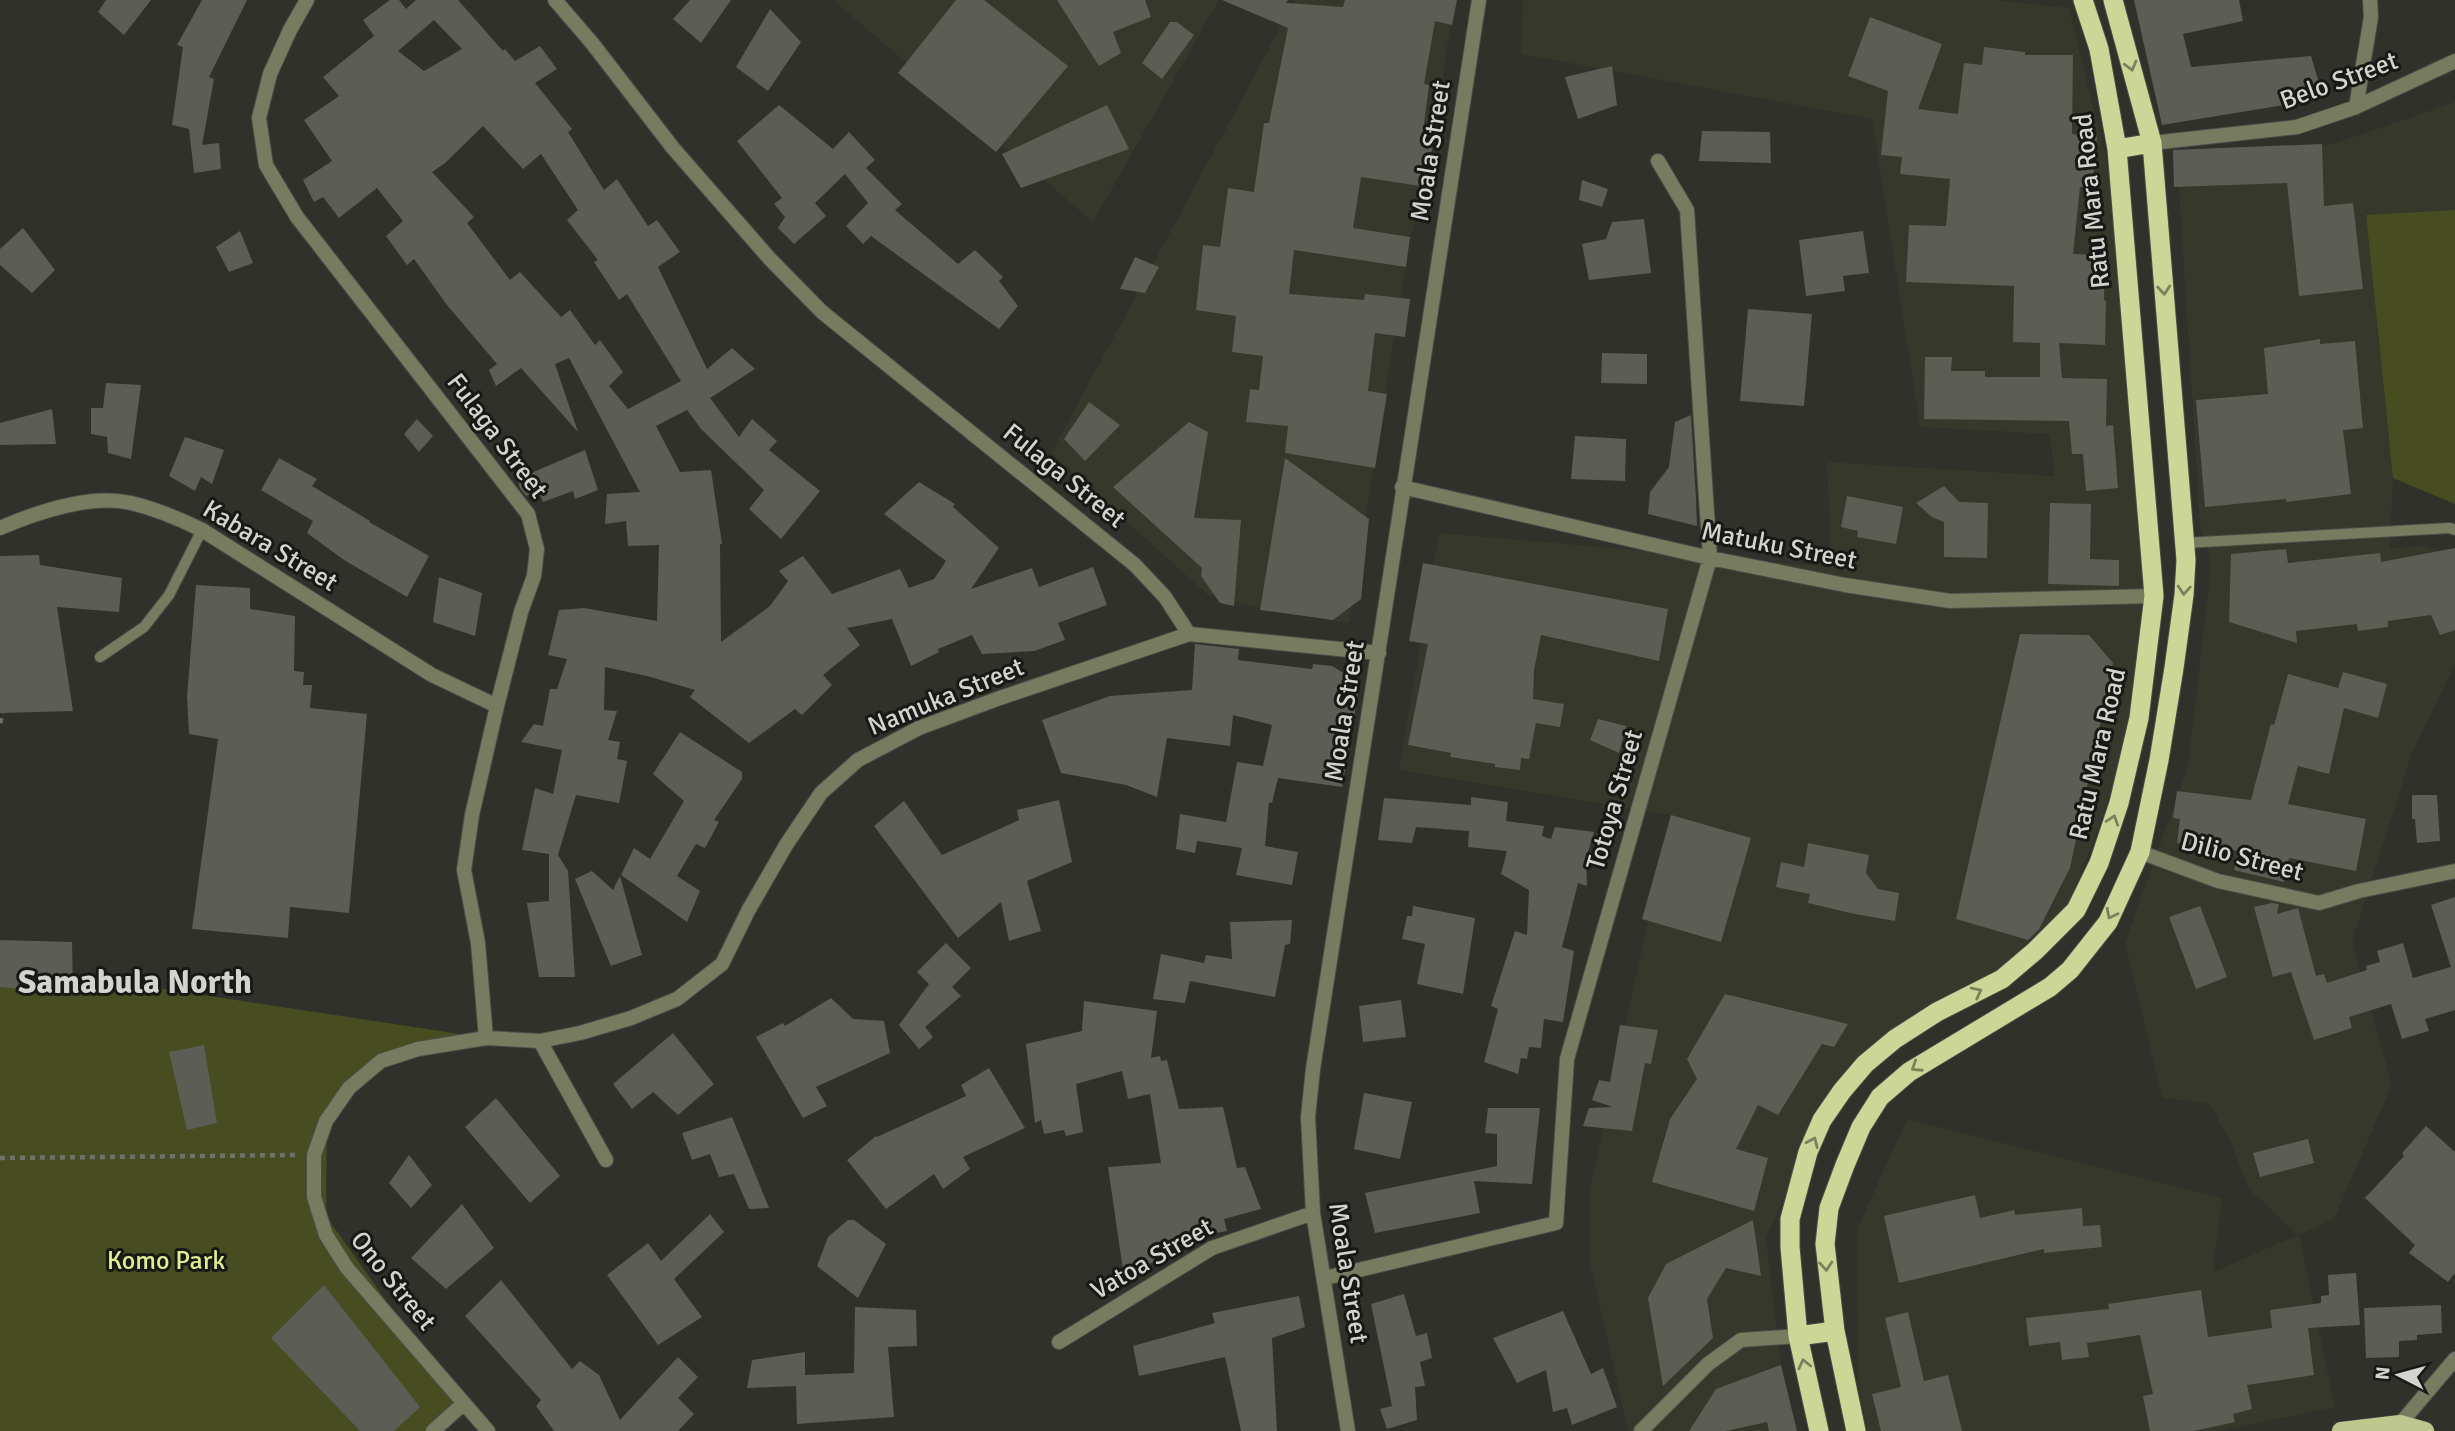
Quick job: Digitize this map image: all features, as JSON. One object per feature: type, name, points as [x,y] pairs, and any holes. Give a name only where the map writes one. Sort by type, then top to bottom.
[{"type":"highway","name":"Ratu Mara Road","points":[[1819,1431],[1798,1336],[1790,1219],[1808,1152],[1822,1120],[1865,1064],[1895,1039],[1926,1019],[2001,979],[2035,951],[2076,910],[2099,863],[2119,803],[2139,718],[2154,596],[2117,149],[2099,48],[2083,0]]},
{"type":"highway","points":[[1856,1431],[1835,1331],[1825,1244],[1829,1208],[1861,1127],[1880,1097],[1909,1072],[2050,987],[2070,970],[2108,922],[2140,852],[2159,760],[2184,594],[2184,543],[2152,143],[2113,0]]},
{"type":"highway","points":[[2117,149],[2152,143]]},
{"type":"highway","points":[[1798,1336],[1835,1331]]},
{"type":"main road","points":[[2344,1431],[2400,1424],[2425,1431]]},
{"type":"street","name":"Fulaga Street","points":[[307,0],[270,74],[259,118],[266,165],[298,218],[528,514],[537,549],[534,576],[521,612],[472,815],[464,870],[478,943],[486,1038]]},
{"type":"street","name":"Fulaga Street","points":[[555,0],[592,43],[673,148],[769,258],[822,312],[1135,565],[1165,597],[1189,634]]},
{"type":"street","name":"Moala Street","points":[[1348,1431],[1313,1213],[1308,1117],[1313,1069],[1379,653],[1402,487],[1479,0]]},
{"type":"street","points":[[2356,107],[2371,17],[2370,0]]},
{"type":"street","name":"Belo Street","points":[[2152,143],[2297,127],[2356,107],[2455,61]]},
{"type":"street","name":"Totoya Street","points":[[1325,1278],[1556,1223],[1567,1059],[1710,558],[1687,210],[1658,161]]},
{"type":"street","name":"Matuku Street","points":[[1402,487],[1710,558],[1845,585],[1950,601],[2154,596]]},
{"type":"street","name":"Kabara Street","points":[[0,528],[31,515],[88,502],[129,502],[175,517],[202,530],[432,675],[497,706]]},
{"type":"street","name":"Namuka Street","points":[[486,1038],[540,1041],[580,1033],[631,1018],[677,999],[722,964],[748,911],[786,845],[821,793],[859,760],[919,729],[997,699],[1189,634],[1379,653]]},
{"type":"street","name":"Dilio Street","points":[[2140,852],[2218,881],[2319,903],[2359,891],[2455,871]]},
{"type":"street","name":"Ono Street","points":[[486,1038],[418,1049],[381,1061],[349,1088],[326,1121],[314,1155],[314,1197],[326,1235],[347,1268],[488,1431]]},
{"type":"street","points":[[540,1041],[606,1160]]},
{"type":"street","name":"Vatoa Street","points":[[1059,1342],[1212,1248],[1313,1213]]},
{"type":"street","points":[[1641,1431],[1708,1364],[1741,1340],[1798,1336]]},
{"type":"street","points":[[2400,1424],[2455,1359]]},
{"type":"street","points":[[433,1431],[463,1404]]},
{"type":"lane","points":[[2184,543],[2450,528],[2455,530]]},
{"type":"lane","points":[[100,657],[144,627],[169,595],[202,530]]},
{"type":"path","points":[[0,723],[3,713]]},
{"type":"path","points":[[0,1158],[314,1155]]},
{"type":"shaded area","points":[[833,0],[1219,0],[1093,222]]},
{"type":"shaded area","points":[[1295,0],[1454,0],[1427,187],[1410,237],[1349,623],[1285,613],[1209,596],[1051,453]]},
{"type":"shaded area","points":[[1523,0],[1994,0],[2069,8],[2111,180],[2144,568],[2140,706],[2100,824],[2067,909],[2016,961],[1902,1028],[1816,1125],[1766,1238],[1781,1364],[1796,1431],[1628,1431],[1590,1263],[1589,1193],[1671,815],[1399,770],[1439,533],[1831,567],[1827,462],[2054,476],[2050,434],[1920,427],[1872,119],[1521,54]]},
{"type":"shaded area","points":[[2455,102],[2455,210],[2366,215],[2393,478],[2390,548],[2426,546],[2455,558],[2455,664],[2412,753],[2352,942],[2392,1085],[2334,1219],[2299,1235],[2335,1407],[2219,1431],[1867,1431],[1858,1384],[1857,1229],[1907,1119],[2222,1198],[2213,1272],[2298,1235],[2248,1188],[2231,1143],[2209,1103],[2162,1098],[2125,943],[2188,766],[2211,566],[2200,523],[2177,160],[2333,144]]},
{"type":"green space","points":[[2455,210],[2455,504],[2393,478],[2366,215]]},
{"type":"green space","name":"Komo Park","points":[[0,964],[486,1038],[380,1053],[327,1122],[326,1216],[464,1410],[438,1431],[0,1431]]},
{"type":"building","points":[[106,0],[151,0],[124,35],[98,12]]},
{"type":"building","points":[[202,0],[247,0],[209,77],[214,79],[202,145],[219,143],[221,169],[194,173],[189,129],[172,125],[183,47],[177,45]]},
{"type":"building","points":[[390,0],[399,0],[406,9],[416,0],[458,0],[515,61],[540,46],[557,69],[535,83],[572,129],[568,132],[604,190],[617,179],[648,226],[657,220],[680,252],[658,267],[707,369],[732,348],[755,369],[710,398],[739,437],[752,419],[777,441],[769,450],[820,491],[781,539],[749,509],[764,490],[701,429],[687,410],[656,426],[680,472],[711,470],[722,544],[721,642],[770,606],[788,581],[779,571],[803,556],[832,594],[900,569],[909,588],[934,579],[946,561],[884,514],[919,482],[955,504],[953,507],[999,548],[971,589],[1032,568],[1039,587],[1093,567],[1107,605],[1058,623],[1065,640],[1034,651],[982,654],[972,635],[938,649],[939,652],[911,666],[892,619],[847,628],[860,645],[823,675],[832,685],[802,715],[795,709],[749,743],[690,697],[695,690],[605,667],[604,710],[617,711],[608,740],[620,742],[617,759],[627,761],[619,803],[576,795],[558,855],[568,871],[575,977],[539,977],[527,903],[549,901],[549,854],[522,850],[535,788],[553,794],[562,750],[521,742],[534,724],[543,726],[550,689],[557,689],[567,659],[548,655],[559,610],[584,608],[657,621],[659,545],[628,546],[626,521],[605,524],[607,494],[640,492],[569,358],[555,364],[578,432],[521,368],[496,386],[489,370],[497,364],[447,305],[414,259],[407,265],[386,236],[403,221],[377,188],[339,218],[323,197],[314,202],[303,180],[332,161],[304,120],[339,96],[323,77],[374,36],[363,20]],"holes":[[[434,20],[462,49],[424,71],[398,51]],[[483,126],[523,169],[541,154],[578,210],[567,220],[598,260],[594,262],[619,300],[627,294],[681,381],[628,409],[609,386],[623,372],[600,340],[595,345],[570,310],[561,317],[520,272],[510,280],[467,223],[474,217],[432,172]]]},
{"type":"building","points":[[690,0],[731,0],[701,43],[673,19]]},
{"type":"building","points":[[956,0],[984,0],[1068,66],[996,152],[898,73]]},
{"type":"building","points":[[1057,0],[1145,0],[1151,17],[1113,32],[1121,53],[1099,66]]},
{"type":"building","points":[[1222,0],[1288,0],[1286,3],[1343,7],[1345,0],[1457,0],[1452,25],[1435,21],[1424,84],[1429,85],[1421,146],[1432,148],[1427,187],[1361,177],[1353,228],[1410,237],[1406,267],[1294,250],[1289,294],[1364,300],[1365,294],[1410,299],[1405,337],[1375,333],[1368,391],[1387,394],[1375,468],[1285,453],[1288,426],[1246,422],[1250,389],[1259,390],[1263,356],[1232,352],[1236,316],[1196,310],[1203,245],[1220,247],[1228,188],[1254,192],[1264,123],[1269,123],[1288,28]]},
{"type":"building","points":[[2134,0],[2239,0],[2243,21],[2183,34],[2191,67],[2311,56],[2320,86],[2300,100],[2284,105],[2162,125]]},
{"type":"building","points":[[770,9],[801,42],[768,91],[736,67]]},
{"type":"building","points":[[1870,17],[1942,44],[1918,109],[1958,114],[1964,63],[1982,65],[1984,47],[2025,52],[2025,55],[2073,55],[2072,134],[2097,137],[2092,188],[2080,187],[2073,254],[2105,255],[2105,345],[2059,343],[2062,378],[2107,379],[2106,426],[2113,425],[2118,488],[2086,491],[2083,454],[2072,454],[2069,421],[1924,419],[1925,357],[1952,357],[1951,371],[1985,371],[1985,377],[2040,377],[2040,343],[2013,342],[2014,286],[1906,282],[1909,225],[1946,226],[1950,179],[1900,174],[1902,157],[1881,155],[1888,91],[1848,76]]},
{"type":"building","points":[[1170,22],[1177,22],[1194,35],[1162,79],[1142,63]]},
{"type":"building","points":[[1612,66],[1617,105],[1578,119],[1565,77]]},
{"type":"building","points":[[779,105],[833,149],[849,132],[875,160],[866,168],[902,204],[895,210],[958,264],[975,250],[1003,277],[999,281],[1018,306],[999,329],[871,236],[863,244],[846,226],[868,203],[845,174],[815,203],[826,216],[794,244],[778,228],[785,217],[774,204],[782,198],[737,141]]},
{"type":"building","points":[[1107,105],[1129,149],[1021,188],[1002,154]]},
{"type":"building","points":[[1702,131],[1770,132],[1771,163],[1699,161]]},
{"type":"building","points":[[2322,144],[2324,206],[2353,203],[2363,289],[2299,296],[2287,183],[2174,187],[2173,150]]},
{"type":"building","points":[[1582,180],[1608,189],[1602,207],[1579,200]]},
{"type":"building","points":[[1644,219],[1651,273],[1589,280],[1582,244],[1606,239],[1612,222]]},
{"type":"building","points":[[23,228],[55,270],[32,293],[0,265],[0,249]]},
{"type":"building","points":[[240,231],[253,263],[229,272],[216,247]]},
{"type":"building","points":[[1863,231],[1869,273],[1843,276],[1845,291],[1806,296],[1799,240]]},
{"type":"building","points":[[1135,257],[1159,267],[1145,293],[1120,289]]},
{"type":"building","points":[[1748,309],[1812,314],[1804,406],[1740,401]]},
{"type":"building","points":[[2320,339],[2320,344],[2355,341],[2363,428],[2343,430],[2351,494],[2286,502],[2286,499],[2205,507],[2196,400],[2268,394],[2264,348]]},
{"type":"building","points":[[1602,353],[1647,354],[1647,384],[1601,383]]},
{"type":"building","points":[[106,383],[141,385],[131,459],[108,453],[107,437],[91,434],[91,408],[103,408]]},
{"type":"building","points":[[1089,402],[1120,425],[1085,461],[1064,439]]},
{"type":"building","points":[[52,409],[56,444],[0,445],[0,423]]},
{"type":"building","points":[[1691,415],[1697,526],[1648,514],[1650,492],[1669,467],[1675,422]]},
{"type":"building","points":[[417,419],[433,436],[419,452],[404,434]]},
{"type":"building","points":[[1189,422],[1208,432],[1194,518],[1241,520],[1234,606],[1220,603],[1201,576],[1202,568],[1113,487]]},
{"type":"building","points":[[1575,436],[1626,439],[1625,481],[1571,479]]},
{"type":"building","points":[[185,437],[224,450],[212,484],[201,477],[195,491],[169,476]]},
{"type":"building","points":[[585,450],[598,490],[575,499],[573,491],[543,502],[538,490],[526,496],[520,488],[517,479]]},
{"type":"building","points":[[279,458],[317,479],[312,486],[429,556],[407,597],[344,560],[307,533],[313,521],[261,490]]},
{"type":"building","points":[[1285,458],[1369,519],[1361,599],[1333,620],[1260,610]]},
{"type":"building","points":[[1944,486],[1959,502],[1988,503],[1987,558],[1944,557],[1944,522],[1932,517],[1916,503]]},
{"type":"building","points":[[1847,496],[1903,507],[1896,544],[1857,537],[1858,531],[1841,527]]},
{"type":"building","points":[[2050,503],[2091,504],[2090,559],[2119,560],[2119,586],[2048,584]]},
{"type":"building","points":[[2455,548],[2455,630],[2440,635],[2431,615],[2388,621],[2388,627],[2358,631],[2357,624],[2296,631],[2297,643],[2229,622],[2231,554],[2286,549],[2288,563],[2380,553],[2381,562]]},
{"type":"building","points":[[39,555],[40,565],[122,578],[119,612],[57,607],[73,711],[0,713],[0,556]]},
{"type":"building","points":[[1423,563],[1668,609],[1659,661],[1541,635],[1534,670],[1533,699],[1564,704],[1560,727],[1536,723],[1529,759],[1521,758],[1520,770],[1450,757],[1451,753],[1408,745],[1428,644],[1409,641]]},
{"type":"building","points":[[439,577],[482,593],[475,636],[433,622]]},
{"type":"building","points":[[196,585],[250,588],[250,609],[295,616],[294,671],[304,672],[303,685],[312,685],[310,708],[367,714],[349,913],[290,907],[288,938],[192,929],[218,739],[189,734],[187,697]]},
{"type":"building","points":[[2020,634],[2089,635],[2113,663],[2070,868],[2039,929],[2028,940],[1956,919]]},
{"type":"building","points":[[1195,644],[1239,649],[1238,660],[1312,669],[1313,664],[1332,666],[1345,674],[1358,694],[1342,787],[1278,778],[1272,803],[1269,802],[1265,846],[1298,852],[1292,885],[1236,875],[1242,848],[1197,841],[1195,853],[1176,849],[1180,814],[1226,822],[1237,762],[1263,766],[1272,725],[1233,715],[1230,746],[1167,738],[1157,797],[1126,785],[1061,773],[1042,720],[1110,696],[1192,690]]},
{"type":"building","points":[[2343,672],[2387,684],[2378,718],[2344,708],[2329,774],[2298,766],[2288,804],[2366,819],[2356,871],[2289,858],[2284,882],[2234,870],[2239,851],[2177,843],[2180,819],[2173,818],[2177,791],[2251,800],[2271,724],[2274,725],[2288,674],[2338,688]]},
{"type":"building","points":[[1598,719],[1626,726],[1619,753],[1590,740]]},
{"type":"building","points":[[680,732],[742,772],[742,779],[714,820],[719,822],[705,848],[696,844],[677,876],[700,891],[687,922],[621,875],[634,848],[650,859],[684,801],[653,774]]},
{"type":"building","points":[[2412,795],[2437,795],[2440,841],[2417,843],[2415,819],[2412,819]]},
{"type":"building","points":[[1471,797],[1508,802],[1506,821],[1544,826],[1542,836],[1551,839],[1555,827],[1594,832],[1586,858],[1587,886],[1578,883],[1562,947],[1574,951],[1563,1022],[1544,1019],[1541,1048],[1529,1047],[1527,1059],[1521,1058],[1518,1074],[1484,1062],[1498,1009],[1491,1006],[1515,931],[1527,935],[1529,890],[1501,874],[1507,851],[1468,847],[1469,831],[1416,827],[1412,843],[1378,840],[1384,798],[1471,805]]},
{"type":"building","points":[[1059,800],[1072,862],[1027,881],[1041,931],[1009,941],[1001,902],[958,938],[874,826],[904,801],[942,855],[1019,820],[1017,810]]},
{"type":"building","points":[[1671,815],[1751,838],[1721,942],[1642,919]]},
{"type":"building","points":[[1808,843],[1869,855],[1866,873],[1878,889],[1899,893],[1895,921],[1808,903],[1810,894],[1776,887],[1781,862],[1804,867]]},
{"type":"building","points":[[592,871],[613,890],[620,876],[642,955],[611,966],[575,879]]},
{"type":"building","points":[[2455,897],[2455,1010],[2425,1019],[2429,1031],[2402,1039],[2391,1004],[2349,1017],[2352,1028],[2314,1040],[2291,972],[2273,977],[2254,907],[2279,904],[2277,914],[2298,908],[2316,976],[2324,974],[2327,983],[2367,970],[2366,966],[2380,962],[2377,951],[2403,943],[2413,978],[2451,967],[2431,905]]},
{"type":"building","points":[[1413,906],[1475,918],[1463,994],[1417,984],[1425,944],[1402,939],[1407,916],[1412,916]]},
{"type":"building","points":[[2200,906],[2227,977],[2196,989],[2169,917]]},
{"type":"building","points":[[1292,920],[1290,944],[1285,945],[1275,997],[1190,981],[1185,1003],[1153,999],[1161,954],[1204,963],[1206,955],[1232,959],[1230,922]]},
{"type":"building","points":[[0,940],[72,942],[73,993],[0,987]]},
{"type":"building","points":[[946,943],[971,968],[952,987],[961,996],[925,1027],[933,1037],[919,1049],[899,1025],[929,984],[917,972]]},
{"type":"building","points":[[1725,994],[1848,1024],[1834,1047],[1822,1044],[1778,1115],[1758,1105],[1736,1149],[1768,1158],[1754,1211],[1652,1182],[1670,1119],[1697,1079],[1687,1059]]},
{"type":"building","points":[[831,998],[853,1019],[884,1021],[890,1053],[816,1087],[827,1106],[803,1118],[756,1037],[783,1023],[785,1026]]},
{"type":"building","points":[[1401,1000],[1406,1037],[1363,1042],[1359,1006]]},
{"type":"building","points":[[1084,1001],[1157,1011],[1151,1058],[1160,1056],[1161,1061],[1167,1060],[1179,1109],[1223,1107],[1237,1168],[1245,1167],[1261,1209],[1224,1219],[1227,1231],[1172,1241],[1173,1258],[1123,1270],[1108,1167],[1161,1163],[1150,1094],[1128,1099],[1122,1071],[1076,1084],[1083,1132],[1066,1136],[1064,1130],[1044,1134],[1041,1120],[1035,1123],[1026,1044],[1082,1031]]},
{"type":"building","points":[[1620,1025],[1658,1030],[1651,1064],[1645,1063],[1632,1131],[1583,1126],[1589,1108],[1613,1107],[1592,1100],[1599,1080],[1610,1082]]},
{"type":"building","points":[[673,1033],[714,1084],[678,1115],[653,1092],[632,1109],[613,1084]]},
{"type":"building","points":[[204,1045],[217,1123],[187,1130],[169,1052]]},
{"type":"building","points":[[989,1068],[1025,1128],[963,1157],[970,1169],[943,1189],[934,1174],[886,1209],[847,1160],[876,1136],[966,1096],[961,1085]]},
{"type":"building","points":[[1364,1093],[1412,1102],[1400,1159],[1354,1149]]},
{"type":"building","points":[[496,1098],[560,1176],[530,1203],[465,1127]]},
{"type":"building","points":[[1488,1108],[1540,1108],[1532,1184],[1474,1181],[1480,1213],[1375,1233],[1365,1193],[1497,1166],[1497,1134],[1485,1133]]},
{"type":"building","points":[[732,1117],[769,1208],[749,1209],[734,1174],[719,1177],[710,1154],[692,1160],[682,1133]]},
{"type":"building","points":[[2426,1126],[2455,1152],[2455,1273],[2448,1282],[2409,1253],[2415,1245],[2365,1198],[2404,1156],[2402,1153]]},
{"type":"building","points":[[2308,1139],[2314,1163],[2260,1177],[2253,1153]]},
{"type":"building","points":[[409,1155],[432,1185],[411,1208],[389,1183]]},
{"type":"building","points":[[1975,1195],[1980,1218],[2014,1210],[2015,1215],[2082,1208],[2083,1226],[2100,1225],[2102,1247],[2044,1253],[2044,1249],[1899,1283],[1884,1216]]},
{"type":"building","points":[[462,1204],[494,1248],[446,1289],[411,1258]]},
{"type":"building","points":[[710,1214],[724,1232],[674,1279],[702,1317],[658,1345],[607,1275],[648,1243],[661,1261]]},
{"type":"building","points":[[848,1220],[854,1220],[886,1244],[858,1298],[817,1266],[828,1237]]},
{"type":"building","points":[[1753,1220],[1761,1276],[1726,1268],[1707,1299],[1713,1338],[1663,1386],[1648,1298],[1666,1264]]},
{"type":"building","points":[[2356,1273],[2360,1325],[2308,1328],[2314,1375],[2247,1385],[2252,1409],[2233,1414],[2235,1422],[2194,1431],[2150,1431],[2143,1396],[2153,1394],[2140,1335],[2087,1343],[2089,1357],[2062,1360],[2060,1342],[2029,1346],[2026,1318],[2109,1309],[2108,1304],[2201,1290],[2208,1337],[2272,1328],[2270,1310],[2321,1303],[2321,1296],[2329,1295],[2328,1275]]},
{"type":"building","points":[[501,1280],[572,1369],[580,1361],[599,1375],[620,1420],[678,1357],[698,1377],[678,1398],[694,1414],[678,1431],[554,1431],[536,1406],[541,1400],[465,1316]]},
{"type":"building","points":[[324,1285],[420,1407],[394,1431],[360,1431],[271,1338]]},
{"type":"building","points":[[1404,1294],[1416,1336],[1427,1333],[1432,1358],[1420,1362],[1425,1386],[1415,1387],[1417,1420],[1387,1429],[1380,1409],[1392,1406],[1371,1304]]},
{"type":"building","points":[[1299,1296],[1305,1327],[1272,1338],[1277,1431],[1241,1431],[1225,1357],[1139,1376],[1133,1346],[1215,1323],[1212,1313]]},
{"type":"building","points":[[2441,1305],[2442,1333],[2417,1335],[2417,1340],[2399,1341],[2399,1357],[2366,1358],[2364,1308]]},
{"type":"building","points":[[855,1307],[916,1310],[917,1346],[888,1347],[894,1417],[797,1424],[796,1386],[747,1388],[752,1360],[805,1352],[805,1375],[854,1373]]},
{"type":"building","points":[[1563,1311],[1591,1374],[1603,1368],[1617,1407],[1572,1425],[1567,1408],[1553,1412],[1546,1370],[1517,1383],[1493,1338]]},
{"type":"building","points":[[1908,1312],[1924,1381],[1948,1375],[1962,1431],[1881,1431],[1872,1394],[1901,1387],[1885,1318]]},
{"type":"building","points":[[1781,1365],[1797,1431],[1769,1431],[1767,1422],[1726,1431],[1689,1431],[1716,1389]]},
{"type":"district","name":"Samabula North","points":[[135,982]]}]
